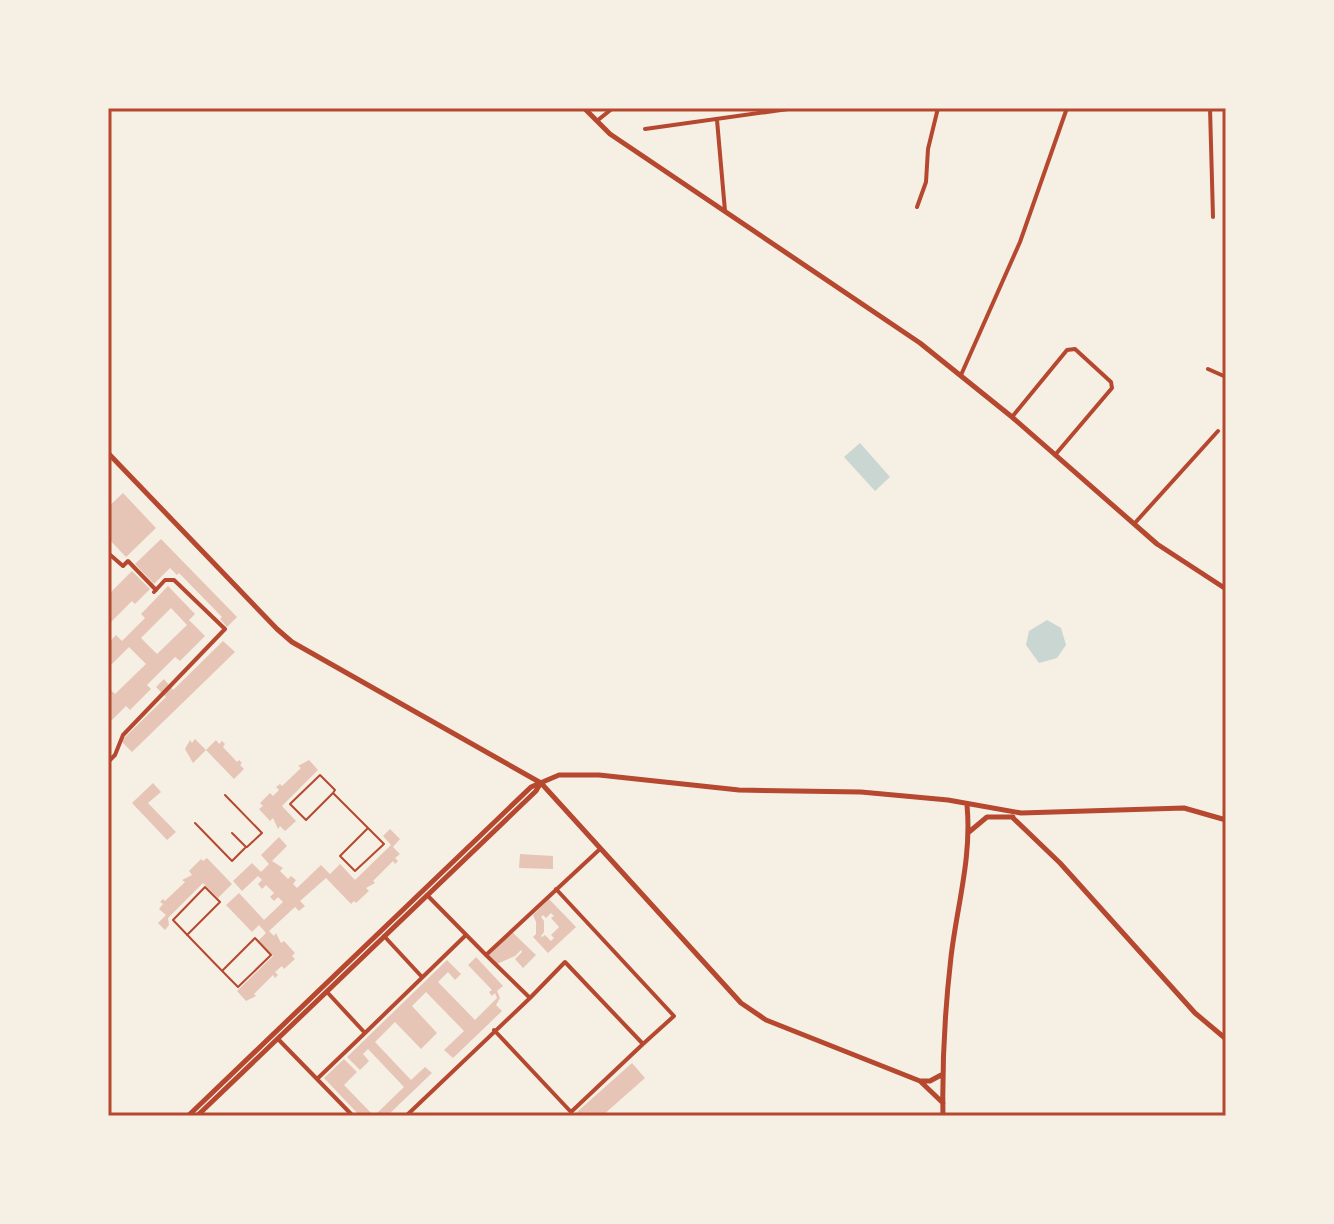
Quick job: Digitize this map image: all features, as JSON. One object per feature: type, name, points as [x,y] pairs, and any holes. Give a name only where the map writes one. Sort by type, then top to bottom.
[{"type":"street","points":[[584,108],[610,134],[920,343],[1012,417],[1157,544],[1226,589]]},
{"type":"street","points":[[598,120],[613,108]]},
{"type":"street","points":[[645,129],[795,108]]},
{"type":"street","points":[[917,207],[926,182],[928,149],[938,108]]},
{"type":"street","points":[[961,375],[1020,242],[1067,108]]},
{"type":"street","points":[[1210,108],[1213,217]]},
{"type":"street","points":[[716,119],[725,213]]},
{"type":"street","points":[[1012,417],[1067,350],[1075,349],[1111,382],[1112,388],[1055,455]]},
{"type":"street","points":[[1208,369],[1226,377]]},
{"type":"street","points":[[1134,524],[1218,431]]},
{"type":"street","points":[[108,453],[292,642],[541,783],[741,1003],[766,1020],[920,1081],[930,1081],[943,1074]]},
{"type":"street","points":[[108,553],[123,566],[128,561],[155,591],[165,580],[174,580],[225,629],[123,735],[115,755],[108,762]]},
{"type":"street","points":[[188,1116],[530,787],[559,775],[599,775],[739,790],[861,792],[948,800],[1021,813],[1184,808],[1226,820]]},
{"type":"street","points":[[197,1116],[280,1041],[541,783]]},
{"type":"street","points":[[943,1116],[951,954],[964,882],[967,805]]},
{"type":"street","points":[[968,833],[987,817],[1012,817],[1021,813]]},
{"type":"street","points":[[1012,817],[1060,863],[1195,1013],[1226,1039]]},
{"type":"street","points":[[486,955],[600,849]]},
{"type":"street","points":[[494,1030],[571,1112],[674,1016],[556,889]]},
{"type":"street","points":[[427,895],[530,998]]},
{"type":"street","points":[[317,1079],[466,935]]},
{"type":"street","points":[[384,936],[422,977]]},
{"type":"street","points":[[406,1116],[565,962],[643,1044]]},
{"type":"street","points":[[327,992],[365,1033]]},
{"type":"street","points":[[280,1041],[353,1116]]},
{"type":"street","points":[[920,1081],[943,1103]]},
{"type":"path","points":[[333,793],[306,820],[290,804],[320,775],[335,790],[333,793],[368,828],[384,844],[355,871],[340,856],[368,828]]},
{"type":"path","points":[[195,823],[232,861],[262,833],[225,795]]},
{"type":"path","points":[[232,833],[246,847]]},
{"type":"path","points":[[187,935],[220,902],[205,887],[173,920],[187,935],[222,971],[238,987],[271,955],[255,938],[222,971]]},
{"type":"shaded area","points":[[860,443],[890,477],[875,491],[844,457]]},
{"type":"shaded area","points":[[1047,620],[1061,628],[1066,645],[1057,658],[1039,663],[1026,645],[1029,631]]},
{"type":"building","points":[[123,493],[156,528],[126,557],[108,538],[108,507]]},
{"type":"building","points":[[161,539],[237,617],[227,627],[220,619],[222,617],[179,573],[177,575],[170,568],[154,584],[135,564]]},
{"type":"building","points":[[132,571],[150,589],[135,604],[132,601],[108,625],[108,595]]},
{"type":"building","points":[[168,586],[195,614],[189,620],[205,636],[180,661],[175,657],[147,685],[151,689],[130,710],[126,706],[108,724],[108,687],[115,694],[146,664],[129,647],[108,668],[108,643],[116,635],[122,641],[145,618],[141,614]],"holes":[[[171,608],[187,625],[157,654],[141,638]]]},
{"type":"building","points":[[223,641],[235,652],[132,752],[121,741],[166,697],[156,687],[164,679],[173,690]]},
{"type":"building","points":[[195,739],[206,750],[193,763],[185,749],[190,740],[192,743]]},
{"type":"building","points":[[216,740],[219,744],[222,741],[225,744],[223,747],[237,762],[242,763],[240,765],[244,769],[234,779],[206,750]]},
{"type":"building","points":[[309,760],[318,770],[282,806],[296,821],[285,831],[280,826],[278,829],[273,818],[270,821],[259,809],[263,806],[260,803],[270,793],[273,796],[279,790],[276,787],[282,786],[301,768],[298,766]]},
{"type":"building","points":[[153,783],[161,792],[148,803],[176,832],[167,840],[132,803]]},
{"type":"building","points":[[390,829],[400,839],[393,847],[400,854],[395,858],[398,861],[395,864],[393,861],[373,881],[375,883],[366,888],[369,891],[356,903],[351,904],[326,878],[300,901],[305,906],[299,911],[295,907],[269,931],[274,936],[276,933],[281,943],[284,941],[295,953],[292,956],[295,959],[275,972],[278,975],[275,978],[273,975],[254,994],[256,996],[246,1001],[237,991],[273,956],[258,941],[266,933],[259,925],[252,932],[226,905],[239,893],[264,920],[283,902],[278,897],[274,901],[270,897],[274,893],[266,885],[262,889],[258,884],[262,880],[258,876],[242,891],[233,881],[252,863],[261,872],[269,864],[261,855],[279,837],[287,846],[272,861],[283,868],[280,871],[288,879],[291,876],[296,880],[293,884],[297,888],[321,865],[330,874],[340,864],[355,880],[391,845],[383,836]]},
{"type":"building","points":[[520,854],[553,856],[553,869],[519,868]]},
{"type":"building","points":[[207,858],[232,884],[218,898],[203,883],[168,918],[169,925],[165,930],[158,923],[166,915],[159,909],[163,904],[160,902],[185,882],[182,880],[192,875],[189,871],[201,859]]},
{"type":"building","points":[[549,899],[576,927],[548,953],[533,937],[536,922],[533,915]],"holes":[[[551,913],[554,916],[551,918],[559,927],[551,935],[554,938],[551,941],[545,935],[541,936],[544,932],[541,917],[546,918]]]},
{"type":"building","points":[[512,932],[536,955],[523,968],[515,959],[521,950],[497,964],[489,955]]},
{"type":"building","points":[[476,957],[503,986],[497,991],[500,998],[496,1005],[502,1011],[453,1058],[444,1050],[464,1031],[426,992],[412,1006],[437,1033],[421,1049],[395,1022],[375,1042],[411,1080],[425,1067],[432,1073],[387,1116],[374,1116],[404,1087],[368,1049],[363,1054],[369,1061],[360,1070],[347,1057],[447,960],[461,974],[455,980],[448,972],[438,982],[475,1020],[497,998],[495,993],[492,996],[489,992],[492,990],[468,965]]},
{"type":"building","points":[[344,1059],[357,1072],[344,1085],[374,1116],[360,1116],[324,1078]]},
{"type":"building","points":[[632,1063],[645,1078],[602,1116],[581,1116],[577,1112]]}]
